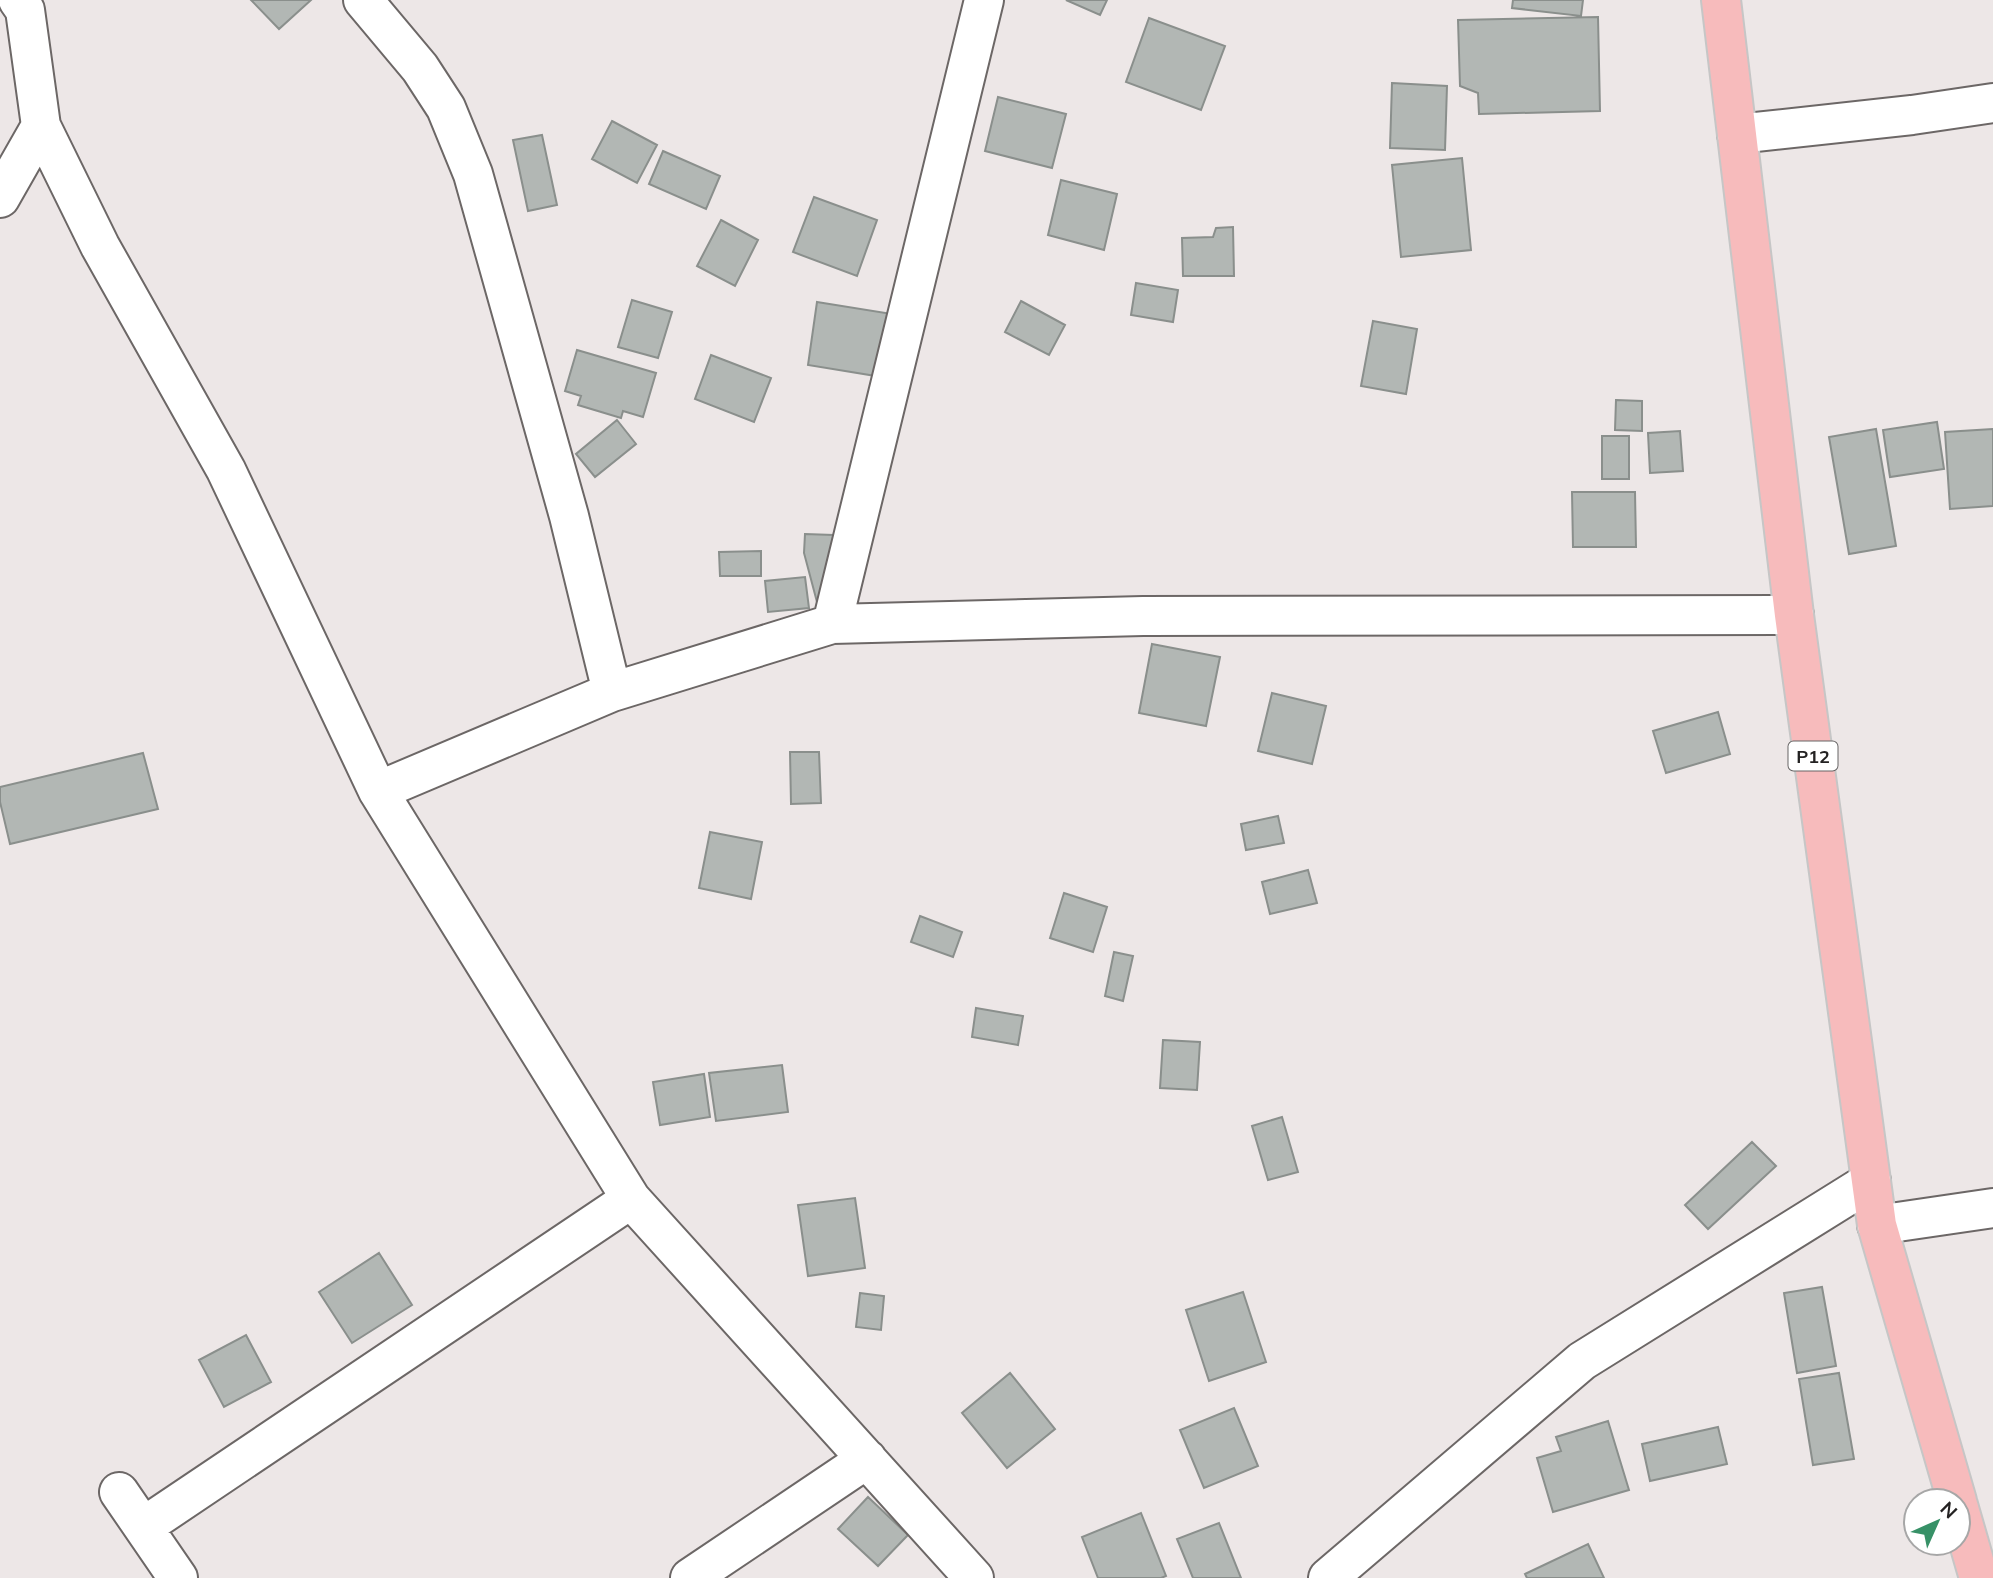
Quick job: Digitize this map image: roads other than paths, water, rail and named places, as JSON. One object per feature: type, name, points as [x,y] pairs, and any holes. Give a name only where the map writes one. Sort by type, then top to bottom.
[{"type":"main road","name":"P12","points":[[1721,0],[1794,615],[1877,1225],[1953,1487]]},
{"type":"main road","name":"P12","points":[[1972,1553],[1979,1578]]},
{"type":"street","points":[[363,0],[420,68],[446,108],[473,174],[569,516],[612,692]]},
{"type":"street","points":[[832,624],[984,0]]},
{"type":"street","points":[[27,3],[41,126],[100,246],[226,470],[378,791],[631,1199],[974,1578]]},
{"type":"street","points":[[1737,134],[1912,115],[1993,103]]},
{"type":"street","points":[[0,198],[41,126]]},
{"type":"street","points":[[378,791],[612,692],[832,624],[1143,616],[1794,615]]},
{"type":"street","points":[[1328,1578],[1582,1361],[1871,1181]]},
{"type":"street","points":[[143,1527],[631,1199]]},
{"type":"street","points":[[1877,1225],[1993,1208]]},
{"type":"street","points":[[690,1578],[867,1459]]},
{"type":"street","points":[[119,1492],[178,1578]]}]
